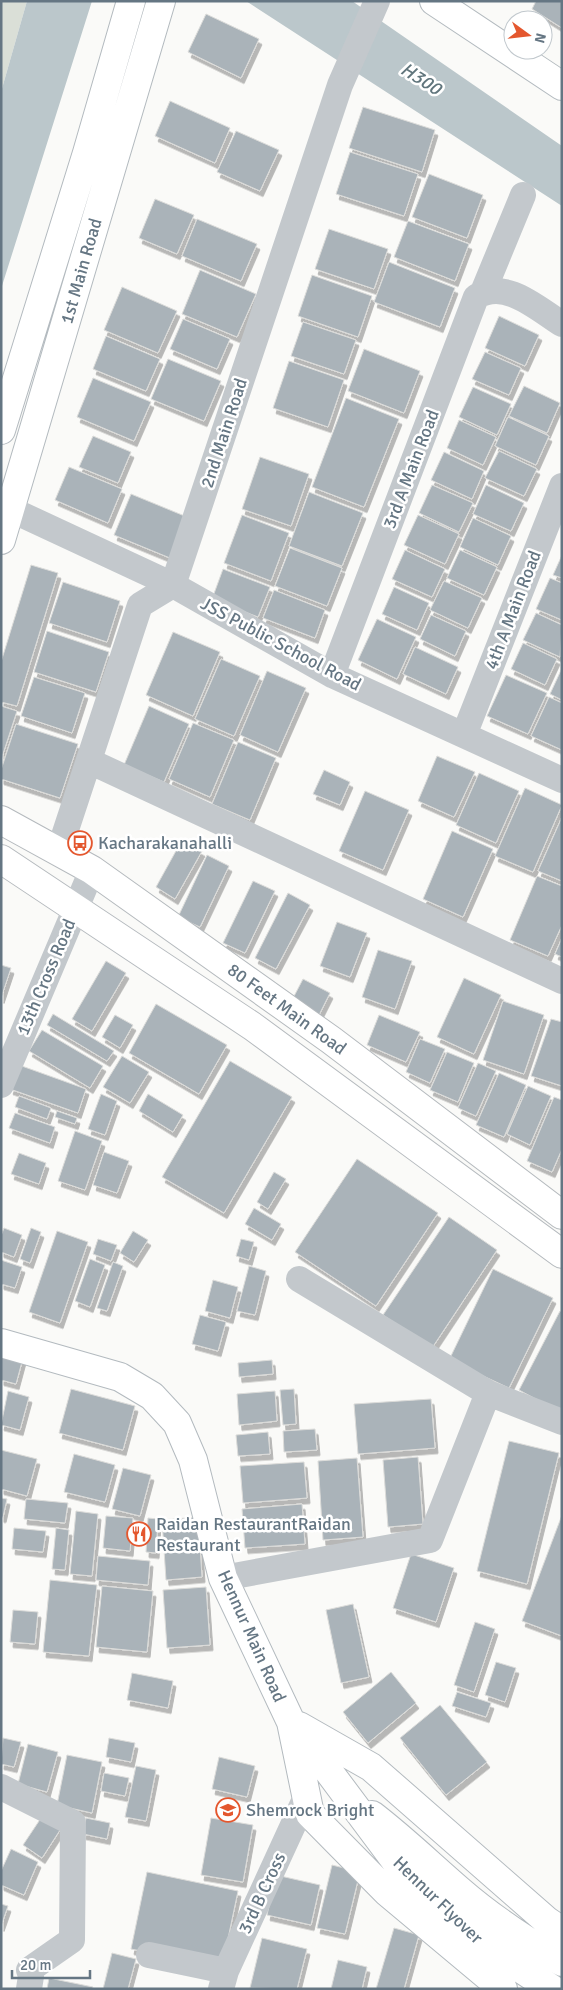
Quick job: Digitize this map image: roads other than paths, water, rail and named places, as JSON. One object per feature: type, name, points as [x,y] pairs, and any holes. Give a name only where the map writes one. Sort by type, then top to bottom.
[{"type":"main road","points":[[1,430],[87,153],[130,1]]},
{"type":"main road","name":"1st Main Road","points":[[1,540],[6,507],[161,1]]},
{"type":"main road","points":[[434,1],[562,86]]},
{"type":"main road","name":"80 Feet Main Road","points":[[1,820],[92,870],[331,1040],[562,1215]]},
{"type":"main road","name":"80 Feet Main Road","points":[[1,859],[252,1026],[562,1254]]},
{"type":"main road","name":"Hennur Main Road","points":[[1,1342],[120,1377],[152,1396],[177,1423],[193,1460],[223,1578],[291,1722],[310,1814],[387,1892],[502,1989]]},
{"type":"main road","name":"Hennur Main Road","points":[[291,1722],[371,1767],[547,1921],[562,1931]]},
{"type":"main road","name":"Hennur Flyover","points":[[291,1722],[406,1874],[486,1946],[552,1989]]},
{"type":"main road","name":"Hennur Flyover","points":[[343,1793],[404,1839],[460,1891],[520,1937],[562,1962]]},
{"type":"street","name":"2nd Main Road","points":[[173,585],[340,85],[374,7]]},
{"type":"street","name":"3rd A Main Road","points":[[332,674],[476,297],[483,292],[522,195]]},
{"type":"street","points":[[483,292],[511,292],[562,324]]},
{"type":"street","name":"4th A Main Road","points":[[464,735],[562,486]]},
{"type":"street","name":"JSS Public School Road","points":[[6,507],[173,585],[332,674],[562,780]]},
{"type":"street","points":[[60,851],[140,605],[173,585]]},
{"type":"street","points":[[89,761],[562,981]]},
{"type":"street","name":"13th Cross Road","points":[[1,1085],[92,870]]},
{"type":"street","points":[[299,1279],[488,1393],[562,1422]]},
{"type":"street","points":[[223,1578],[430,1540],[488,1393]]},
{"type":"street","points":[[1,1787],[73,1823],[72,1940],[29,1970],[31,1976],[29,1989]]},
{"type":"street","name":"3rd B Cross","points":[[223,1980],[306,1798]]},
{"type":"street","points":[[149,1955],[223,1980]]},
{"type":"water","points":[[27,1],[92,1],[1,289],[1,92]]},
{"type":"water","name":"H300","points":[[246,1],[352,1],[562,146],[562,206]]},
{"type":"place","name":"Kacharakanahalli","points":[[80,843]]},
{"type":"place","name":"Raidan RestaurantRaidan Restaurant","points":[[139,1534]]},
{"type":"place","name":"Shemrock Bright","points":[[228,1810]]}]
